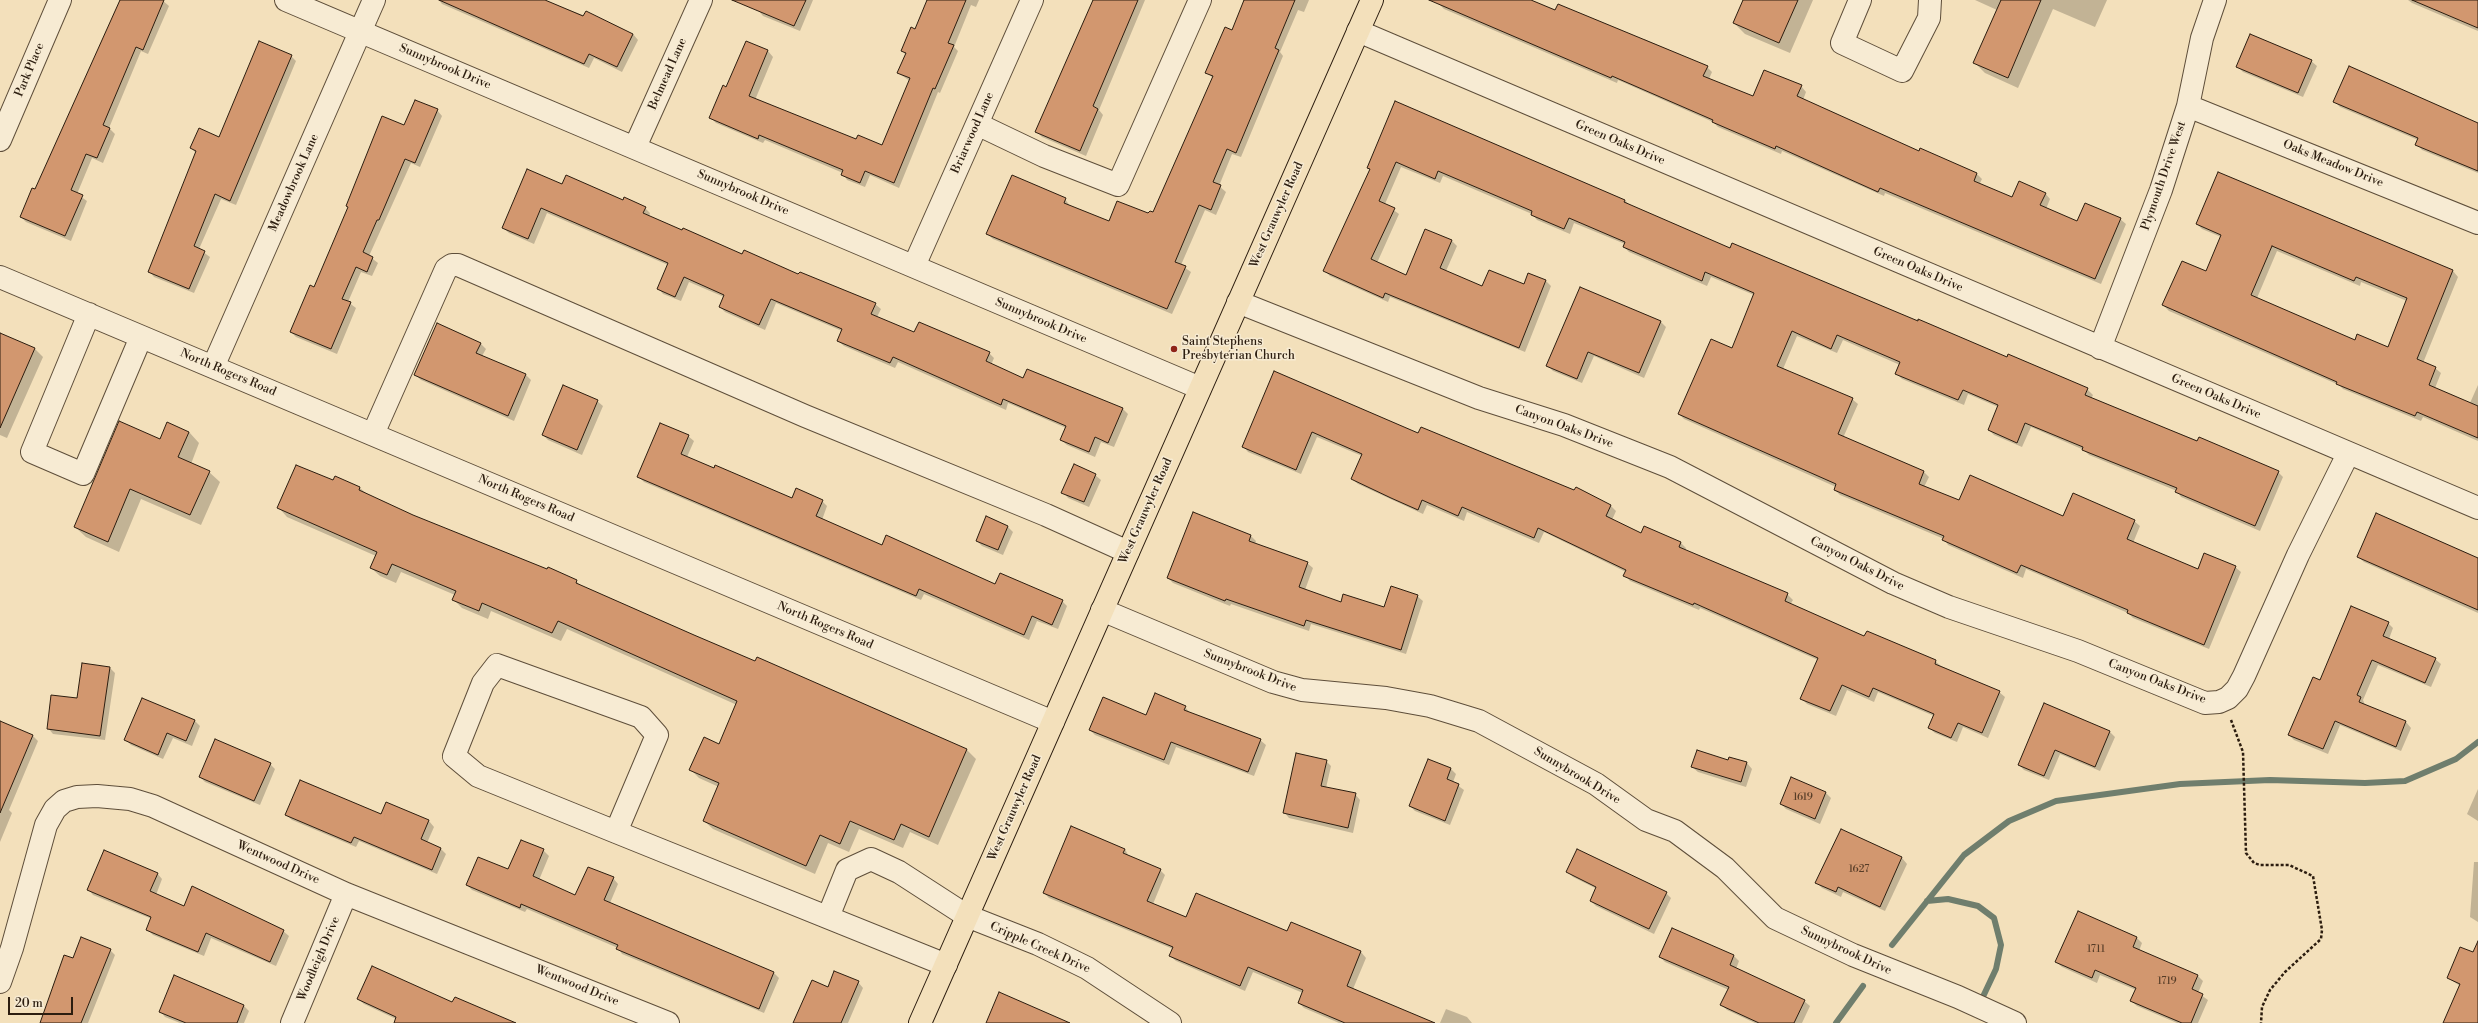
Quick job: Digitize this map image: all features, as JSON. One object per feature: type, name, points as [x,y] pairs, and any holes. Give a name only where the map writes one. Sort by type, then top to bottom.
[{"type":"main road","name":"West Grauwyler Road","points":[[920,1023],[1372,0]]},
{"type":"street","name":"Park Place","points":[[0,140],[60,0]]},
{"type":"street","name":"Sunnybrook Drive","points":[[286,0],[1200,388]]},
{"type":"street","name":"Meadowbrook Lane","points":[[213,367],[374,0]]},
{"type":"street","name":"Belmead Lane","points":[[635,147],[701,0]]},
{"type":"street","name":"Briarwood Lane","points":[[914,266],[1032,0]]},
{"type":"street","points":[[977,124],[1044,156],[1118,185],[1200,0]]},
{"type":"street","points":[[1860,0],[1842,42],[1902,71],[1929,18],[1930,0]]},
{"type":"street","name":"Plymouth Drive West","points":[[2100,348],[2161,190],[2188,106],[2202,38],[2214,0]]},
{"type":"street","name":"Green Oaks Drive","points":[[1358,31],[2348,454],[2478,508]]},
{"type":"street","name":"Oaks Meadow Drive","points":[[2188,106],[2478,222]]},
{"type":"street","points":[[373,434],[446,269],[452,265],[458,265],[805,416],[1046,515],[1128,552]]},
{"type":"street","name":"North Rogers Road","points":[[0,276],[1053,722]]},
{"type":"street","name":"Canyon Oaks Drive","points":[[1238,302],[1479,398],[1564,425],[1670,467],[1893,583],[1949,607],[2078,651],[2205,703],[2219,702],[2228,698],[2237,689],[2298,556],[2348,454]]},
{"type":"street","points":[[89,314],[32,452],[84,474],[142,337]]},
{"type":"street","name":"Sunnybrook Drive","points":[[1102,610],[1273,682],[1302,690],[1386,698],[1430,706],[1479,721],[1596,784],[1646,820],[1675,831],[1725,868],[1775,918],[1853,955],[1901,976],[1958,997],[2015,1023]]},
{"type":"street","points":[[616,832],[657,735],[641,717],[497,665],[483,683],[454,756],[478,776],[616,832],[828,918],[946,965]]},
{"type":"street","name":"Wentwood Drive","points":[[0,982],[18,927],[46,825],[54,809],[64,802],[77,797],[97,796],[130,799],[153,806],[346,894],[668,1023]]},
{"type":"street","name":"Cripple Creek Drive","points":[[828,918],[847,870],[871,859],[899,872],[967,916],[1038,944],[1087,968],[1170,1023]]},
{"type":"street","name":"Woodleigh Drive","points":[[292,1023],[346,894]]},
{"type":"path","points":[[2219,702],[2234,725],[2243,752],[2246,853],[2254,863],[2266,866],[2288,865],[2313,876],[2322,930],[2320,939],[2285,972],[2270,990],[2262,1007],[2260,1023]]},
{"type":"building","points":[[120,0],[164,0],[143,50],[136,47],[103,125],[110,128],[97,158],[86,154],[71,190],[83,195],[65,236],[20,217],[32,188],[35,189]]},
{"type":"building","points":[[439,0],[545,0],[583,16],[586,11],[633,34],[617,67],[589,54],[584,64]]},
{"type":"building","points":[[732,0],[806,0],[794,26]]},
{"type":"building","points":[[927,0],[966,0],[948,43],[954,45],[935,89],[933,88],[894,183],[865,171],[860,183],[841,175],[843,170],[759,135],[758,139],[709,118],[723,85],[726,87],[746,41],[768,50],[749,96],[856,139],[858,135],[882,145],[910,78],[897,73],[906,53],[901,51],[911,27],[915,29]]},
{"type":"building","points":[[1093,0],[1138,0],[1093,106],[1098,109],[1080,151],[1035,132]]},
{"type":"building","points":[[1244,0],[1295,0],[1275,48],[1279,50],[1236,153],[1227,149],[1213,182],[1221,185],[1211,210],[1199,205],[1175,262],[1186,266],[1167,309],[986,234],[1012,175],[1066,198],[1064,203],[1109,221],[1117,201],[1148,213],[1150,211],[1153,212],[1213,76],[1205,73],[1225,27],[1232,30]]},
{"type":"building","points":[[1429,0],[1531,0],[1555,10],[1558,4],[1708,66],[1703,76],[1753,96],[1764,70],[1802,85],[1797,96],[1919,151],[1920,148],[1977,173],[1974,181],[2012,197],[2019,181],[2046,193],[2040,205],[2077,221],[2085,203],[2121,218],[2095,279],[1880,188],[1878,192],[1776,146],[1775,149],[1612,76],[1611,78]]},
{"type":"building","points":[[1743,0],[1798,0],[1779,43],[1733,23]]},
{"type":"building","points":[[2001,0],[2041,0],[2008,78],[1973,63]]},
{"type":"building","points":[[2412,0],[2478,0],[2478,28]]},
{"type":"building","points":[[2250,34],[2312,60],[2298,93],[2236,67]]},
{"type":"building","points":[[259,41],[292,55],[230,201],[215,194],[194,246],[205,251],[189,289],[148,272],[196,151],[190,148],[199,128],[219,137]]},
{"type":"building","points":[[2349,66],[2478,123],[2478,171],[2415,145],[2418,138],[2333,102]]},
{"type":"building","points":[[415,100],[438,109],[415,163],[405,159],[379,220],[377,220],[363,252],[373,257],[367,272],[356,267],[342,299],[351,302],[331,349],[290,332],[310,285],[314,287],[348,207],[346,206],[382,116],[404,125]]},
{"type":"building","points":[[1395,101],[1625,200],[1624,202],[1730,248],[1732,243],[2007,357],[2008,354],[2088,388],[2085,395],[2197,441],[2199,437],[2279,471],[2255,526],[2175,492],[2177,488],[2082,450],[2083,447],[2025,423],[2017,443],[1988,430],[1998,405],[1963,390],[1958,400],[1895,374],[1900,362],[1837,335],[1831,349],[1792,331],[1777,366],[1853,398],[1838,434],[1924,471],[1919,484],[1959,500],[1970,475],[2063,516],[2073,493],[2135,520],[2127,539],[2198,569],[2204,553],[2236,566],[2204,645],[2127,613],[2128,610],[2021,565],[2017,573],[1942,540],[1944,536],[1834,490],[1836,484],[1678,414],[1711,339],[1732,348],[1754,293],[1705,272],[1702,281],[1623,247],[1625,242],[1569,218],[1564,229],[1531,215],[1532,211],[1438,171],[1435,179],[1396,162],[1379,201],[1395,208],[1371,259],[1406,275],[1425,229],[1452,240],[1440,268],[1482,286],[1489,270],[1524,284],[1528,273],[1546,280],[1519,348],[1385,293],[1383,298],[1323,271],[1370,169],[1367,168]]},
{"type":"building","points":[[527,169],[562,184],[566,175],[623,200],[624,197],[646,207],[643,213],[682,230],[683,228],[742,254],[744,250],[798,274],[800,272],[876,303],[871,314],[914,332],[919,322],[990,352],[986,361],[1023,378],[1027,369],[1123,408],[1108,443],[1095,437],[1089,452],[1060,440],[1066,426],[1003,399],[1001,405],[893,357],[890,363],[837,341],[842,329],[771,299],[759,325],[719,307],[724,295],[684,277],[675,297],[657,289],[668,263],[541,208],[528,239],[502,228]]},
{"type":"building","points":[[2218,172],[2453,270],[2417,359],[2436,367],[2429,385],[2478,406],[2478,438],[2417,412],[2415,416],[2336,384],[2337,382],[2162,305],[2182,261],[2206,271],[2221,235],[2196,224]],"holes":[[[2272,246],[2354,281],[2356,277],[2407,298],[2388,347],[2357,334],[2355,340],[2251,295]]]},
{"type":"building","points":[[1580,287],[1661,321],[1639,373],[1588,352],[1577,379],[1546,366]]},
{"type":"building","points":[[437,323],[481,343],[476,353],[526,374],[508,416],[414,375]]},
{"type":"building","points":[[0,333],[35,348],[0,428]]},
{"type":"building","points":[[1274,371],[1418,433],[1421,427],[1574,490],[1576,487],[1611,505],[1606,516],[1641,533],[1644,526],[1681,542],[1679,547],[1788,593],[1785,601],[1864,636],[1867,631],[1936,660],[1935,664],[2000,691],[1982,733],[1958,723],[1951,738],[1928,728],[1934,714],[1873,688],[1869,697],[1842,685],[1830,711],[1800,699],[1818,658],[1694,603],[1693,605],[1623,576],[1626,570],[1538,528],[1534,538],[1462,507],[1458,516],[1422,500],[1418,510],[1391,498],[1351,479],[1362,454],[1312,432],[1296,470],[1242,447]]},
{"type":"building","points":[[563,385],[598,400],[577,450],[542,435]]},
{"type":"building","points":[[119,421],[160,439],[167,422],[189,432],[178,457],[210,471],[190,515],[130,489],[108,542],[74,527]]},
{"type":"building","points":[[660,423],[689,435],[681,454],[714,468],[715,465],[792,498],[796,488],[823,500],[816,516],[882,545],[886,535],[995,584],[1000,573],[1063,600],[1052,625],[1032,616],[1024,635],[919,589],[916,596],[637,477]]},
{"type":"building","points":[[1074,464],[1096,474],[1084,502],[1061,493]]},
{"type":"building","points":[[296,465],[333,480],[335,476],[360,487],[359,490],[413,515],[547,569],[548,567],[577,580],[576,583],[694,635],[755,661],[757,657],[967,749],[929,837],[901,824],[894,840],[850,821],[840,844],[820,835],[806,866],[703,821],[719,783],[689,770],[704,737],[719,744],[737,701],[558,621],[552,633],[482,603],[479,611],[452,600],[456,591],[392,564],[387,575],[370,568],[377,552],[277,508]]},
{"type":"building","points":[[1193,512],[1251,535],[1249,541],[1308,562],[1299,587],[1341,602],[1343,594],[1384,607],[1391,586],[1418,595],[1401,650],[1306,620],[1304,626],[1226,599],[1225,601],[1167,578]]},
{"type":"building","points":[[2376,513],[2478,558],[2478,610],[2357,557]]},
{"type":"building","points":[[986,516],[1008,526],[998,550],[976,541]]},
{"type":"building","points":[[2351,606],[2389,622],[2383,636],[2436,658],[2425,683],[2372,660],[2357,695],[2361,697],[2359,702],[2406,721],[2396,747],[2335,721],[2323,749],[2288,735],[2313,677],[2320,680]]},
{"type":"building","points":[[82,663],[110,667],[100,736],[47,729],[51,695],[77,698]]},
{"type":"building","points":[[1155,693],[1186,706],[1184,710],[1261,739],[1248,772],[1171,742],[1164,760],[1089,730],[1103,697],[1146,715]]},
{"type":"building","points":[[142,698],[195,720],[186,741],[167,733],[158,755],[124,740]]},
{"type":"building","points":[[2044,703],[2110,731],[2095,767],[2055,750],[2044,776],[2018,765]]},
{"type":"building","points":[[0,721],[33,735],[0,813]]},
{"type":"building","points":[[215,739],[271,763],[254,801],[199,777]]},
{"type":"building","points":[[1697,750],[1728,760],[1729,757],[1747,762],[1741,782],[1691,767]]},
{"type":"building","points":[[1296,753],[1327,760],[1321,786],[1356,793],[1348,828],[1283,813]]},
{"type":"building","points":[[1428,759],[1451,768],[1447,779],[1459,784],[1445,821],[1409,806]]},
{"type":"building","points":[[1791,777],[1826,792],[1815,819],[1780,804]]},
{"type":"building","points":[[300,780],[381,814],[386,802],[429,820],[421,839],[441,848],[432,870],[354,837],[351,843],[285,815]]},
{"type":"building","points":[[1071,826],[1125,849],[1123,853],[1161,869],[1147,901],[1186,917],[1196,893],[1287,931],[1291,922],[1361,951],[1347,986],[1435,1023],[1345,1023],[1298,1003],[1303,990],[1248,967],[1240,986],[1169,956],[1173,947],[1043,893]]},
{"type":"building","points":[[1841,829],[1902,857],[1880,907],[1838,887],[1836,892],[1815,883]]},
{"type":"building","points":[[521,840],[544,849],[533,876],[575,895],[588,867],[614,877],[604,900],[774,972],[759,1009],[616,949],[618,945],[521,904],[520,908],[466,885],[478,857],[508,869]]},
{"type":"building","points":[[1577,849],[1667,892],[1649,929],[1590,901],[1596,887],[1566,872]]},
{"type":"building","points":[[104,850],[158,873],[150,891],[184,906],[192,886],[284,930],[270,962],[206,933],[198,952],[146,930],[151,917],[87,890]]},
{"type":"building","points":[[2078,911],[2137,937],[2133,947],[2198,975],[2192,989],[2203,994],[2191,1023],[2182,1023],[2130,1001],[2136,988],[2095,970],[2092,978],[2055,962]]},
{"type":"building","points":[[1672,928],[1734,955],[1730,965],[1805,1000],[1794,1023],[1759,1023],[1720,1005],[1729,987],[1659,957]]},
{"type":"building","points":[[81,937],[111,949],[81,1023],[40,1023],[64,955],[73,958]]},
{"type":"building","points":[[2478,941],[2478,1023],[2443,1023],[2460,984],[2447,978],[2460,947],[2473,952]]},
{"type":"building","points":[[372,966],[452,1002],[455,997],[516,1023],[394,1023],[396,1017],[357,999]]},
{"type":"building","points":[[834,971],[859,981],[841,1023],[793,1023],[812,980],[828,987]]},
{"type":"building","points":[[174,975],[244,1005],[237,1023],[186,1023],[159,1012]]},
{"type":"building","points":[[999,992],[1070,1023],[986,1023]]},
{"type":"waterway","points":[[1892,945],[1964,855],[2009,821],[2056,801],[2180,784],[2270,780],[2365,783],[2405,781],[2456,759],[2478,742]]},
{"type":"waterway","points":[[1927,901],[1948,899],[1978,906],[1994,918],[2001,945],[1996,969],[1980,1003]]},
{"type":"waterway","points":[[1836,1023],[1863,986]]},
{"type":"place","name":"Saint Stephens Presbyterian Church","points":[[1174,349]]}]
